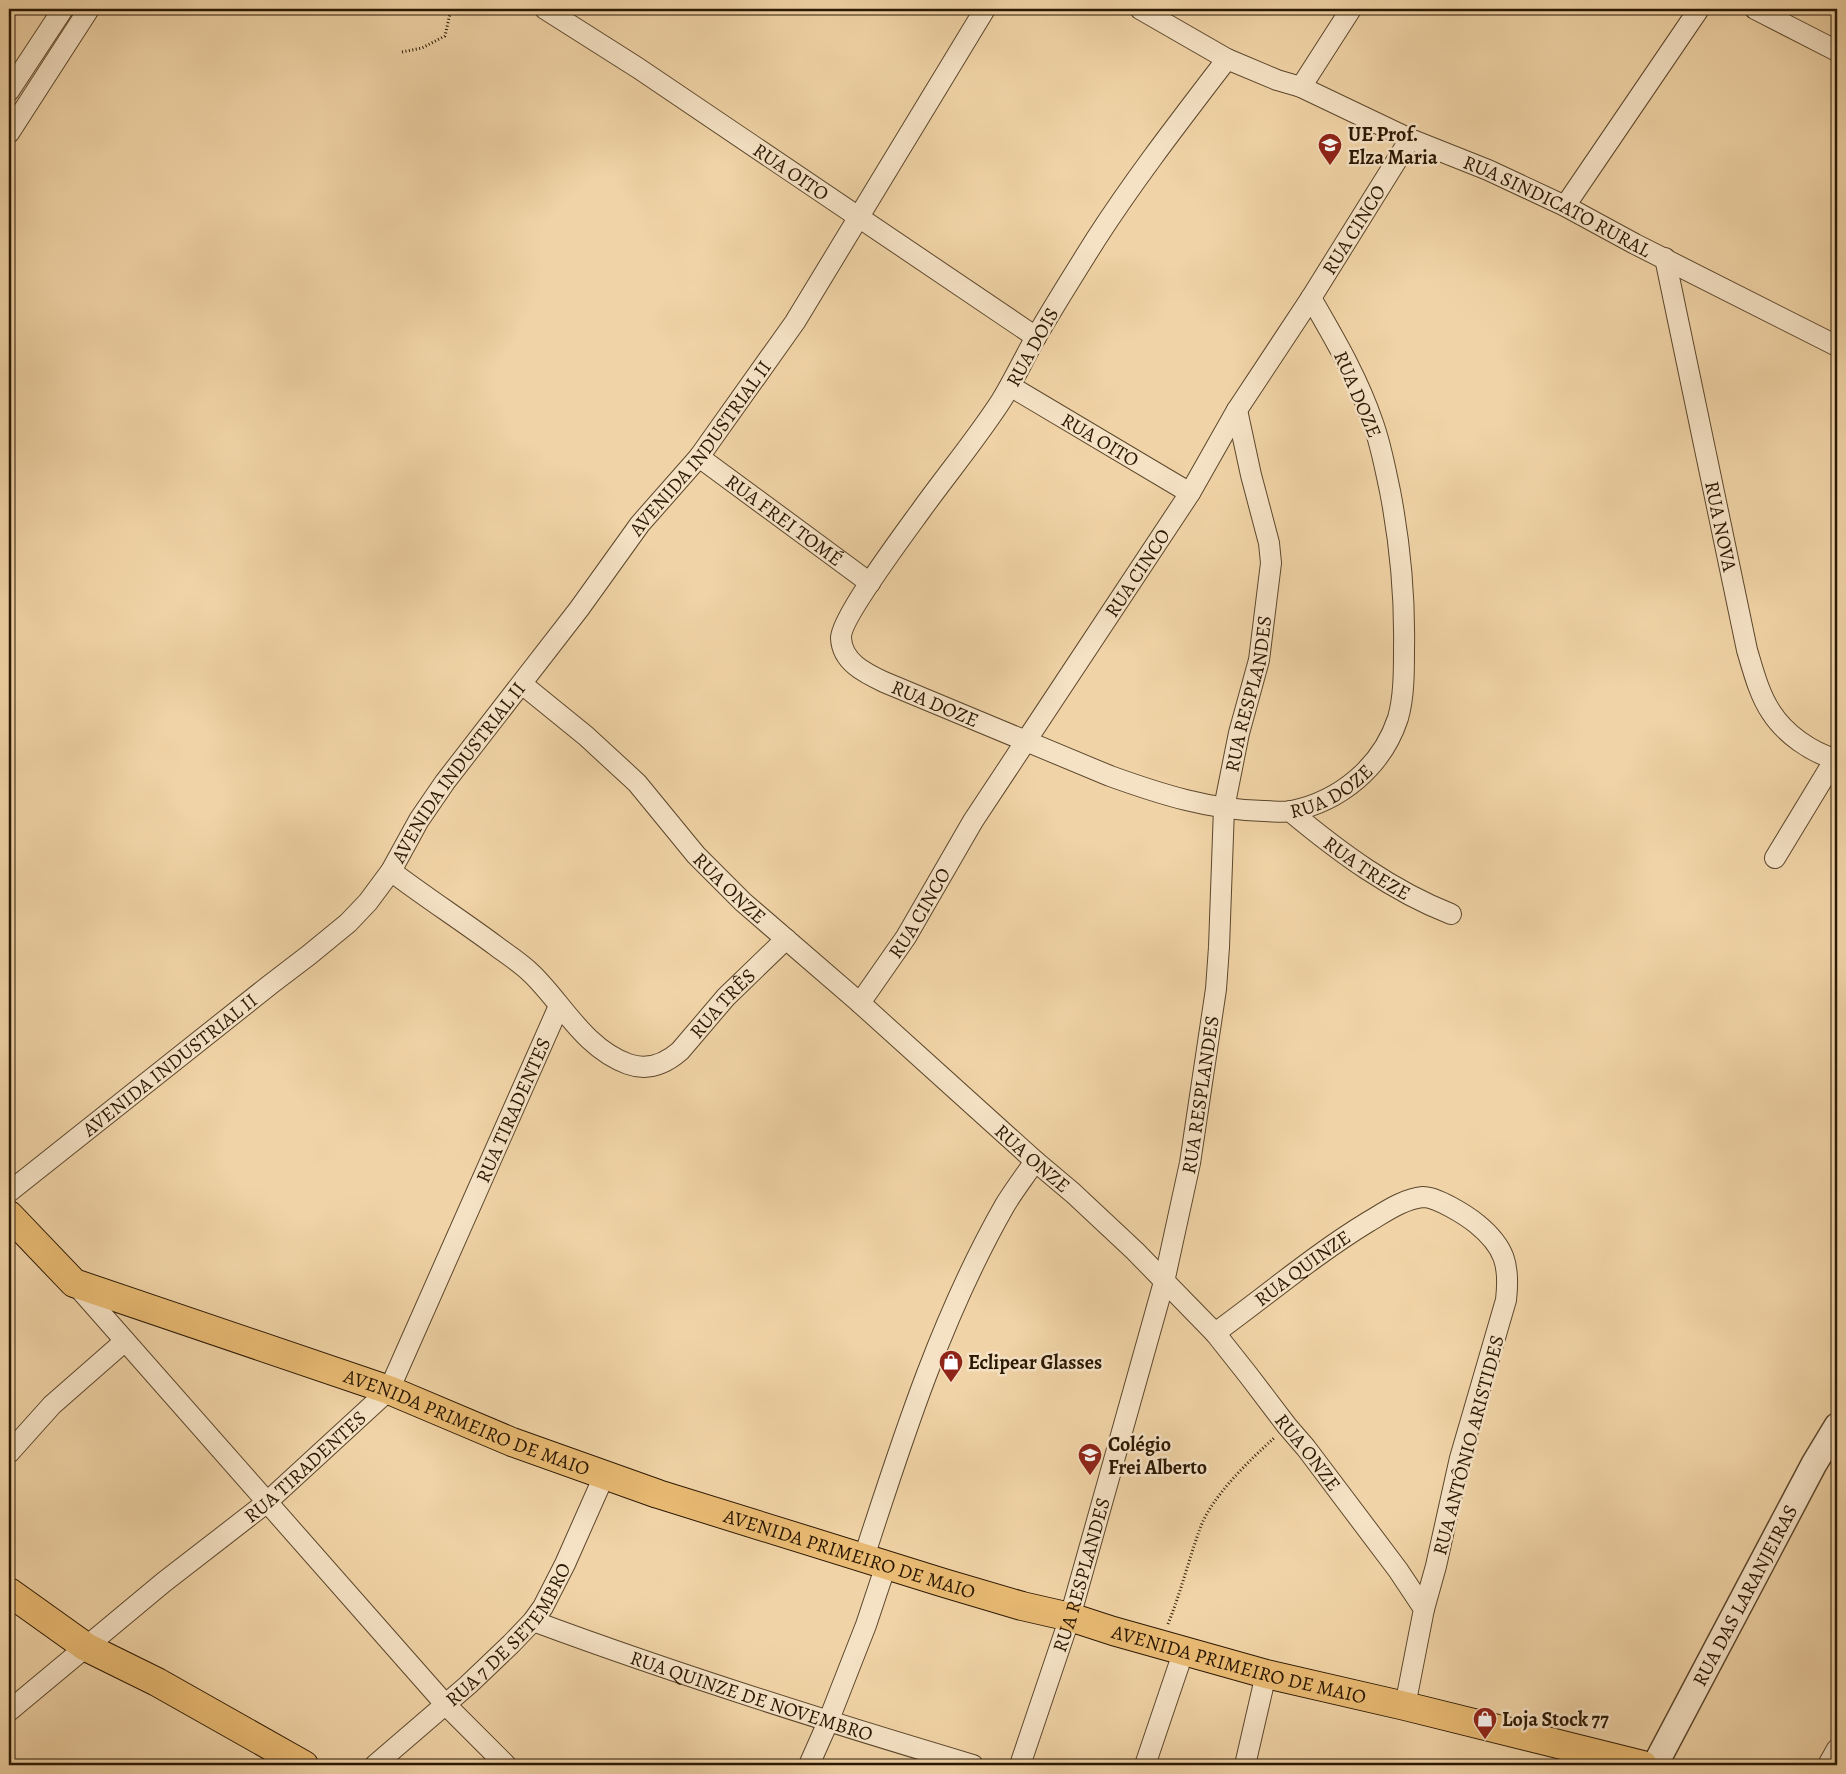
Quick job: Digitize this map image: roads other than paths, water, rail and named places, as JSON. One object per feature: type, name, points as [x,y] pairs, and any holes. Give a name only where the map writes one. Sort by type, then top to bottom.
[{"type":"main road","points":[[9,1215],[74,1284]]},
{"type":"main road","name":"AVENIDA PRIMEIRO DE MAIO","points":[[74,1284],[389,1390],[503,1438],[604,1476],[875,1561],[1022,1606],[1070,1617],[1266,1674],[1405,1706],[1643,1765]]},
{"type":"main road","points":[[9,1592],[86,1647],[158,1682],[304,1765]]},
{"type":"street","points":[[9,91],[63,9]]},
{"type":"street","points":[[9,133],[89,9]]},
{"type":"street","name":"RUA OITO","points":[[545,9],[638,68],[1036,337]]},
{"type":"street","name":"AVENIDA INDUSTRIAL II","points":[[9,1192],[335,933],[368,902],[390,871],[419,820],[445,782],[579,609],[640,524],[699,457],[789,330],[985,9]]},
{"type":"street","name":"RUA SINDICATO RURAL","points":[[1140,9],[1227,59],[1277,80],[1301,87],[1410,139],[1488,170],[1565,206],[1837,346]]},
{"type":"street","points":[[1301,87],[1351,9]]},
{"type":"street","points":[[1565,206],[1699,9]]},
{"type":"street","points":[[1755,9],[1837,51]]},
{"type":"street","name":"RUA DOIS","points":[[841,637],[849,617],[870,582],[1010,386],[1036,337],[1098,237],[1227,59]]},
{"type":"street","name":"RUA CINCO","points":[[860,1003],[906,937],[973,821],[1190,493],[1237,410],[1311,298],[1410,139]]},
{"type":"street","name":"RUA NOVA","points":[[1665,258],[1745,640],[1755,677],[1770,712],[1784,728],[1798,740],[1818,752],[1836,759]]},
{"type":"street","name":"RUA DOZE","points":[[841,637],[844,652],[853,664],[865,673],[1085,766],[1148,789],[1192,802],[1224,808],[1290,812],[1323,801],[1346,789],[1365,772],[1390,737],[1398,718],[1404,668],[1401,567],[1396,520],[1384,459],[1373,422],[1352,372],[1311,298]]},
{"type":"street","name":"RUA OITO","points":[[1010,386],[1190,493]]},
{"type":"street","name":"RUA RESPLANDES","points":[[1020,1765],[1070,1617],[1164,1282],[1190,1163],[1216,989],[1224,808],[1239,733],[1259,660],[1271,564],[1269,543],[1251,475],[1237,410]]},
{"type":"street","name":"RUA FREI TOMÉ","points":[[699,457],[870,582]]},
{"type":"street","name":"RUA ONZE","points":[[522,684],[586,736],[638,783],[696,855],[743,902],[860,1003],[1073,1193],[1135,1251],[1215,1333],[1306,1448],[1398,1570],[1424,1609]]},
{"type":"street","points":[[1775,858],[1836,759]]},
{"type":"street","name":"RUA TREZE","points":[[1290,812],[1369,871],[1430,906],[1451,914]]},
{"type":"street","name":"AVENIDA INDUSTRIAL II","points":[[390,871],[481,935],[532,974],[580,1032],[599,1047],[628,1064],[644,1067],[656,1066]]},
{"type":"street","name":"RUA TRÊS","points":[[656,1066],[680,1051],[726,997],[786,938]]},
{"type":"street","name":"RUA TIRADENTES","points":[[9,1711],[164,1582],[266,1503],[389,1390],[559,1006]]},
{"type":"street","points":[[808,1765],[828,1722],[866,1625],[875,1561],[906,1431],[948,1322],[978,1256],[1006,1204],[1035,1161]]},
{"type":"street","name":"RUA QUINZE","points":[[1215,1333],[1305,1264],[1393,1206],[1424,1197],[1443,1203],[1465,1214],[1492,1237],[1506,1260],[1508,1280]]},
{"type":"street","name":"RUA ANTÔNIO ARISTIDES","points":[[1424,1609],[1436,1566],[1460,1458],[1506,1300],[1508,1280]]},
{"type":"street","points":[[74,1284],[445,1704],[506,1765]]},
{"type":"street","points":[[9,1453],[52,1405],[125,1341]]},
{"type":"street","name":"RUA DAS LARANJEIRAS","points":[[1655,1765],[1814,1464],[1837,1426]]},
{"type":"street","name":"RUA 7 DE SETEMBRO","points":[[375,1765],[468,1685],[512,1644],[533,1621],[565,1564],[604,1476]]},
{"type":"street","points":[[1405,1706],[1424,1609]]},
{"type":"street","name":"RUA QUINZE DE NOVEMBRO","points":[[533,1621],[635,1659],[828,1722],[973,1765]]},
{"type":"street","points":[[1144,1765],[1172,1647]]},
{"type":"street","points":[[1245,1765],[1266,1674]]},
{"type":"street","points":[[1828,1765],[1837,1749]]},
{"type":"place","name":"UE Prof. Elza Maria","points":[[1330,166]]},
{"type":"place","name":"Eclipear Glasses","points":[[951,1383]]},
{"type":"place","name":"Colégio Frei Alberto","points":[[1090,1476]]},
{"type":"place","name":"Loja Stock 77","points":[[1485,1740]]}]
